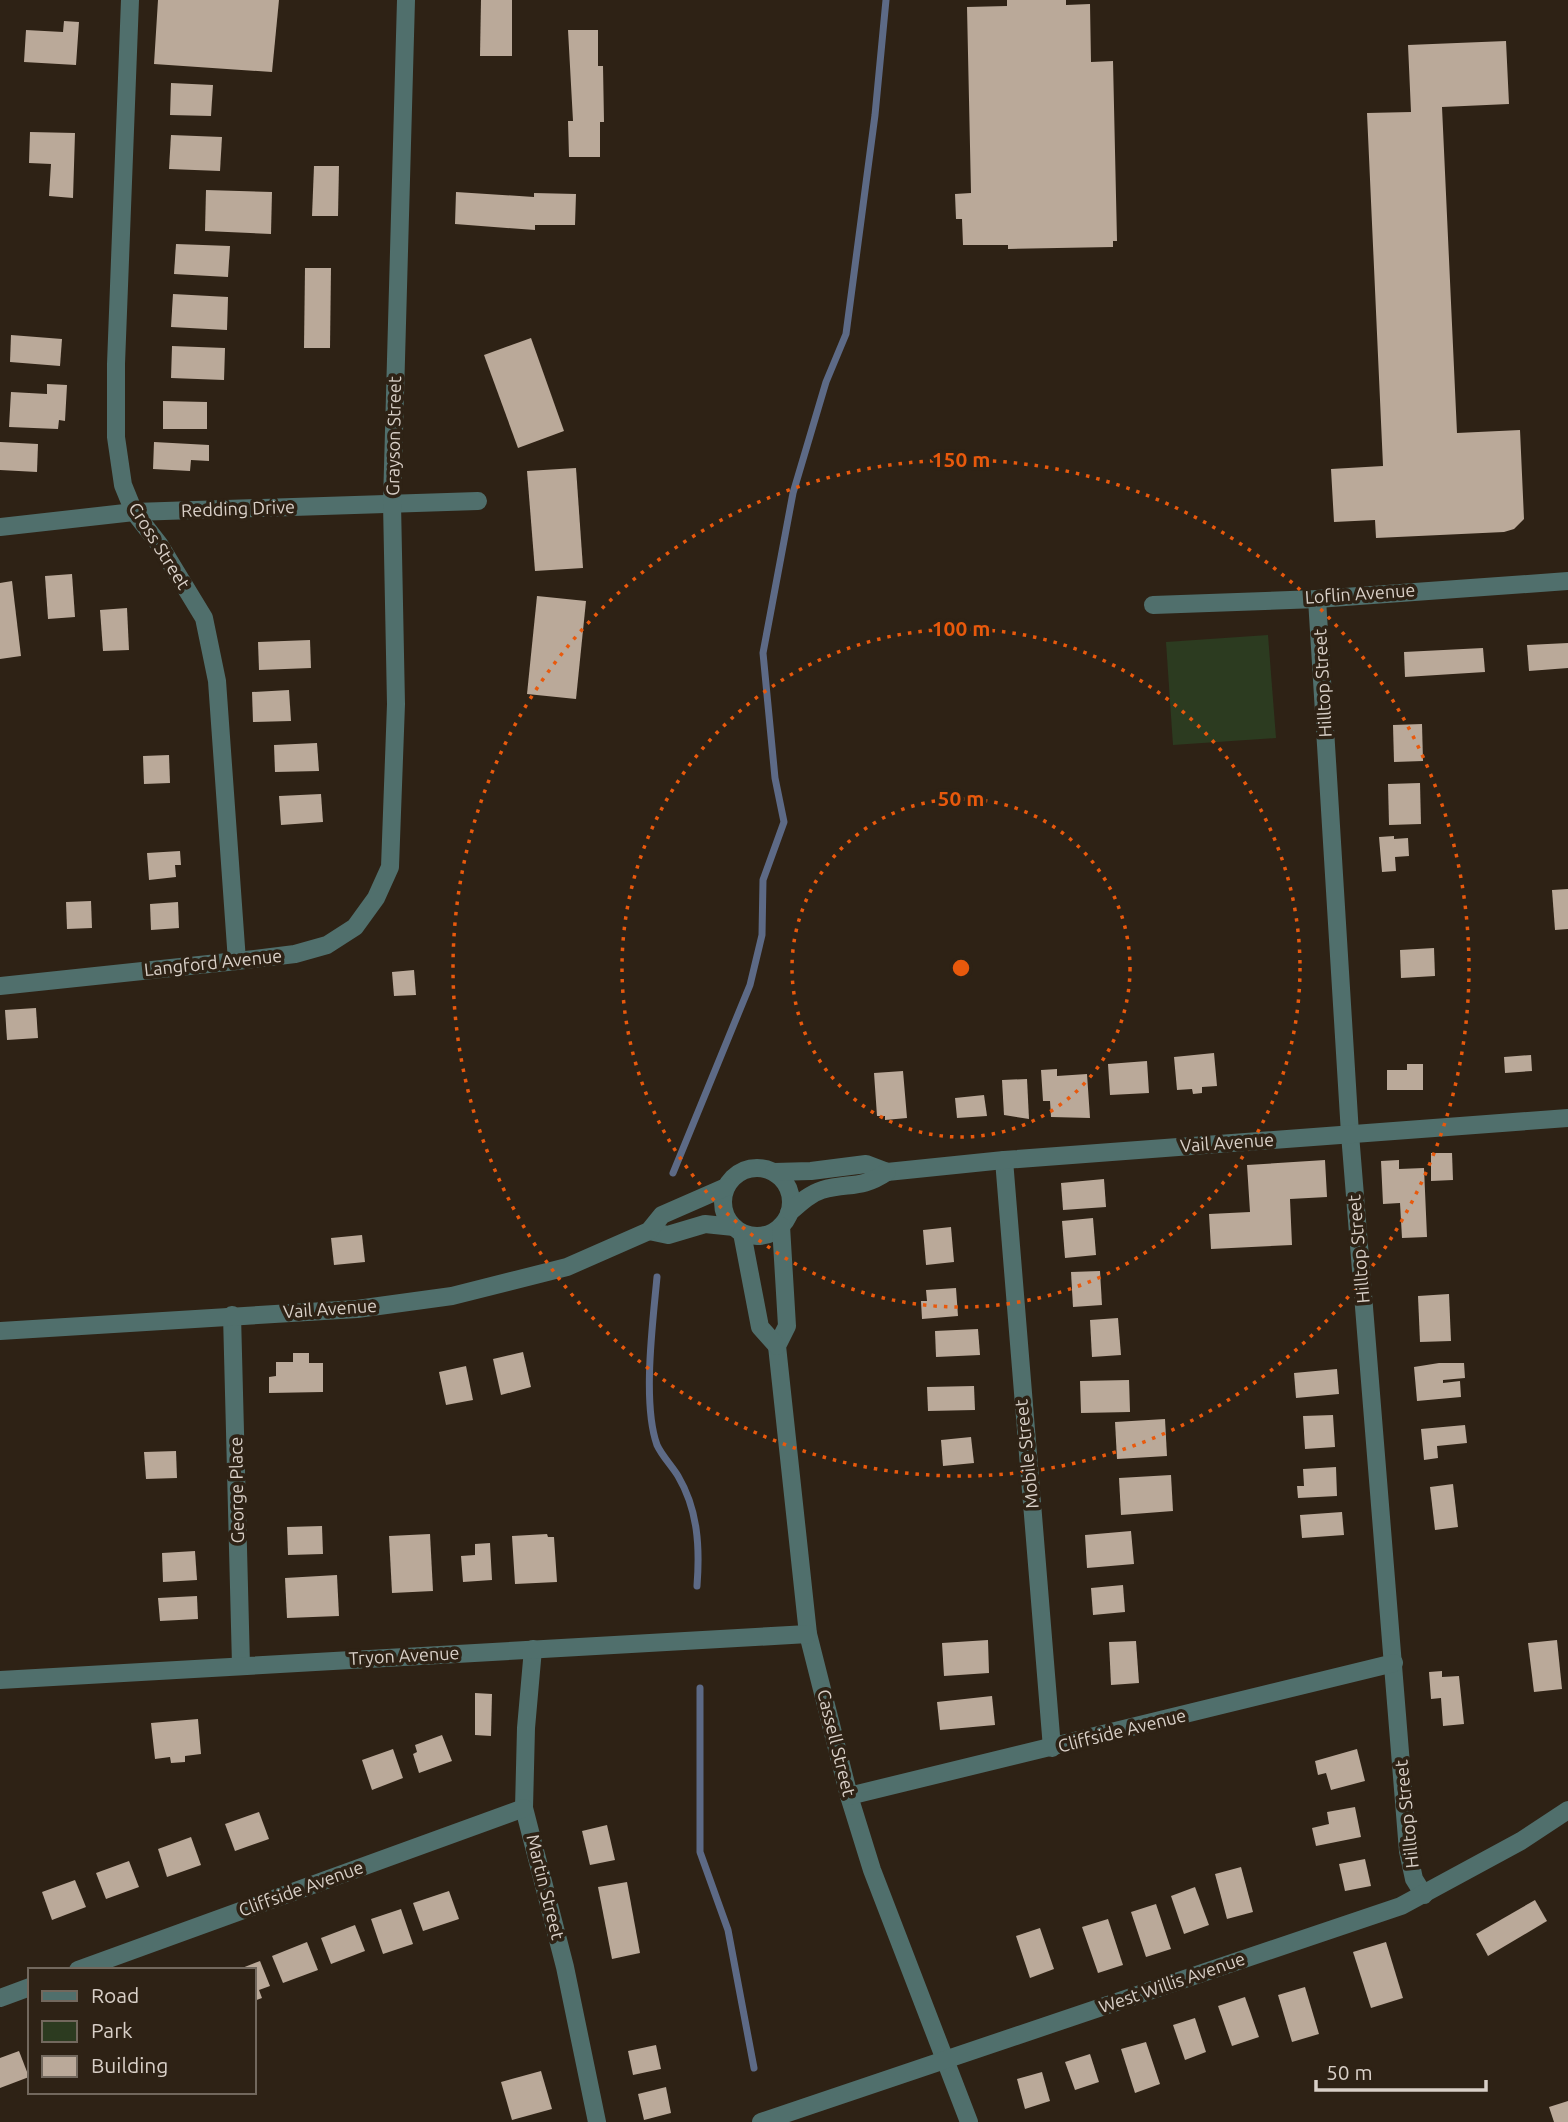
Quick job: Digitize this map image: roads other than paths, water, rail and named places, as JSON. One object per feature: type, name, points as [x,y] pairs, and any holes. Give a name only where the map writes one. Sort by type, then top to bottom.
[{"type":"street","name":"Cross Street","points":[[130,0],[116,413],[123,485],[134,512],[159,544],[204,618],[217,681],[237,961]]},
{"type":"street","name":"Grayson Street","points":[[388,872],[396,704],[392,503],[406,0]]},
{"type":"street","name":"Redding Drive","points":[[0,527],[134,512],[478,501]]},
{"type":"street","name":"Loflin Avenue","points":[[1153,605],[1317,599],[1568,581]]},
{"type":"street","name":"Hilltop Street","points":[[1317,599],[1350,1134],[1408,1851],[1414,1879],[1424,1895]]},
{"type":"street","name":"Langford Avenue","points":[[0,986],[295,954],[327,945],[355,927],[376,898],[388,872]]},
{"type":"street","name":"Vail Avenue","points":[[774,1172],[792,1173],[866,1164],[887,1172],[1004,1160],[1568,1118]]},
{"type":"street","name":"Mobile Street","points":[[1004,1160],[1052,1748]]},
{"type":"street","points":[[750,1168],[774,1172],[789,1189],[785,1220],[764,1236],[738,1230],[723,1209],[726,1187],[740,1172],[750,1168]]},
{"type":"street","name":"Vail Avenue","points":[[785,1220],[803,1200],[822,1190],[869,1184],[887,1172]]},
{"type":"street","name":"Vail Avenue","points":[[0,1331],[357,1308],[452,1296],[567,1267],[649,1231],[662,1214],[726,1187]]},
{"type":"street","name":"Cassell Street","points":[[785,1220],[787,1326],[777,1346],[808,1634],[849,1797],[872,1870],[969,2122]]},
{"type":"street","name":"Vail Avenue","points":[[649,1231],[668,1235],[705,1224],[738,1230]]},
{"type":"street","name":"Cassell Street","points":[[738,1230],[760,1327],[777,1346]]},
{"type":"street","name":"George Place","points":[[232,1315],[241,1665]]},
{"type":"street","name":"Tryon Avenue","points":[[0,1680],[808,1634]]},
{"type":"street","name":"Martin Street","points":[[533,1649],[525,1741],[524,1808],[565,1967],[597,2122]]},
{"type":"street","name":"Cliffside Avenue","points":[[849,1797],[1394,1663]]},
{"type":"street","name":"Cliffside Avenue","points":[[84,1968],[524,1808]]},
{"type":"street","name":"West Willis Avenue","points":[[761,2122],[1401,1906],[1568,1810]]},
{"type":"street","points":[[0,1998],[28,1988]]},
{"type":"waterway","points":[[673,1173],[750,985],[762,935],[763,880],[784,822],[775,778],[763,653],[793,493],[826,382],[846,334],[875,115],[886,0]]},
{"type":"waterway","points":[[657,1277],[651,1338],[650,1407],[657,1445],[685,1489],[694,1515],[698,1543],[697,1586]]},
{"type":"waterway","points":[[700,1688],[700,1852],[728,1930],[754,2068]]}]
